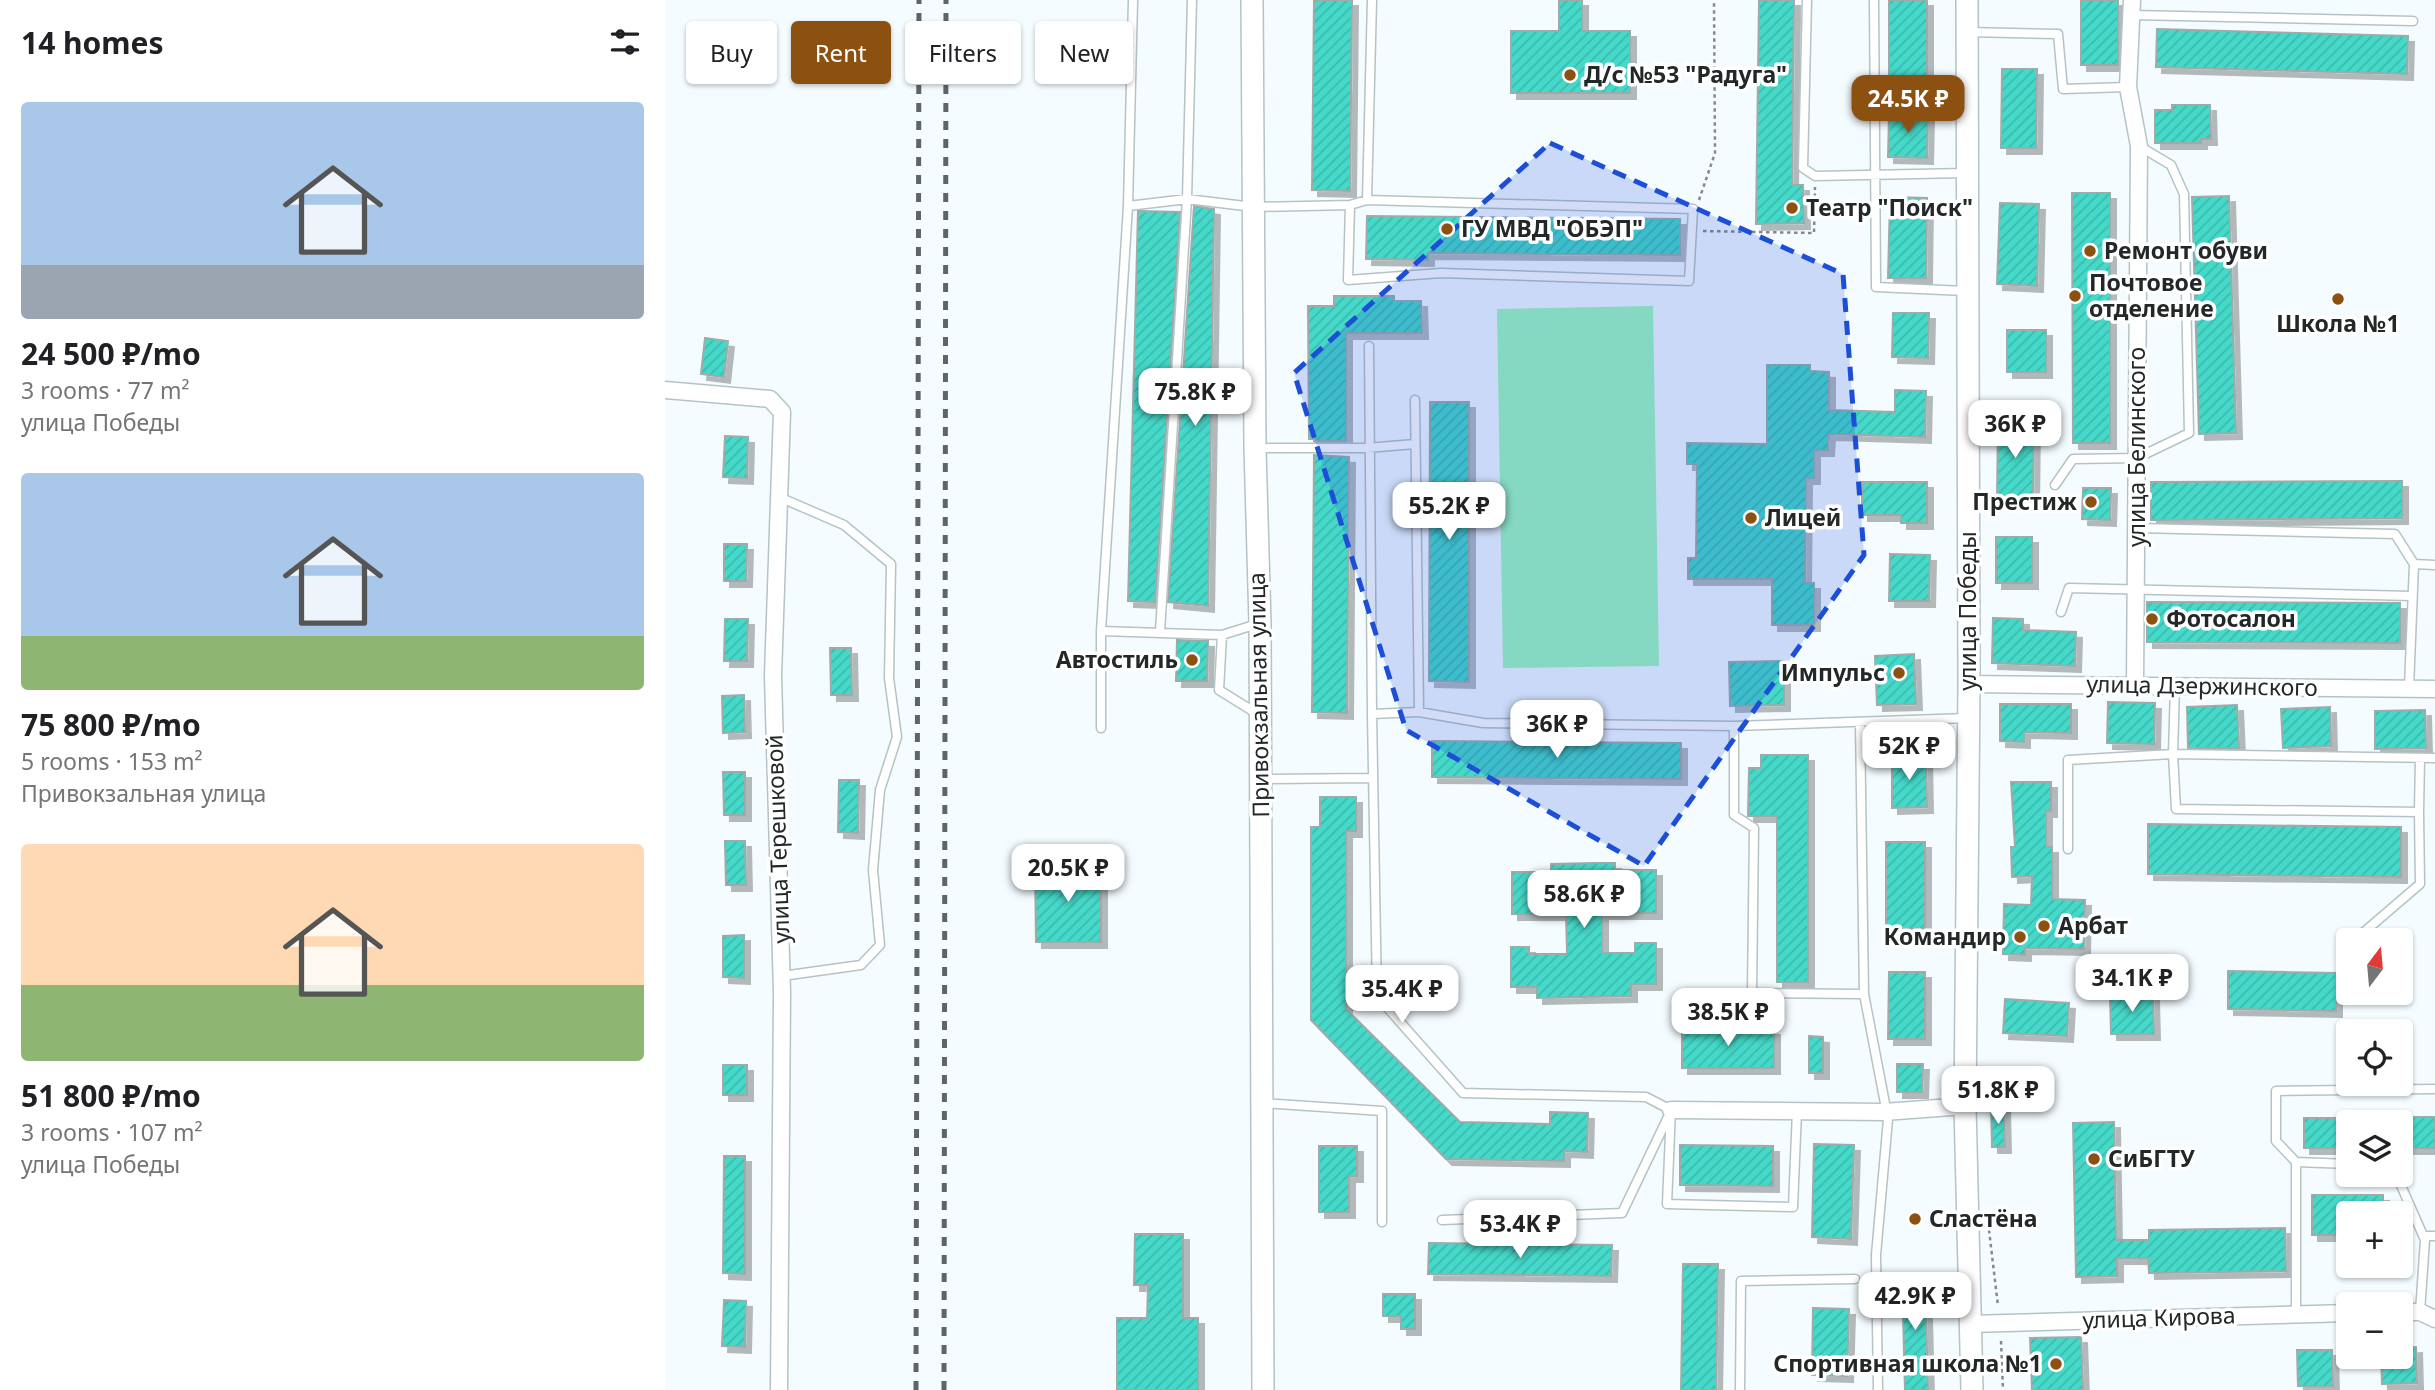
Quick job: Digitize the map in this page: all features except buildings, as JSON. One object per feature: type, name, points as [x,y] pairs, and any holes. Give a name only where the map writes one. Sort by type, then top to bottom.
[{"type":"street","name":"Привокзальная улица","points":[[1252,0],[1255,448],[1260,623],[1263,1390]]},
{"type":"street","name":"улица Победы","points":[[1967,0],[1965,291],[1969,684],[1965,1106],[1972,1390]]},
{"type":"street","name":"улица Белинского","points":[[2132,8],[2128,87],[2139,146],[2135,684]]},
{"type":"street","name":"улица Терешковой","points":[[665,390],[769,399],[782,412],[773,676],[782,976],[779,1390]]},
{"type":"street","name":"улица Дзержинского","points":[[1969,684],[2435,689]]},
{"type":"street","points":[[1671,1110],[1884,1112],[1965,1106]]},
{"type":"street","points":[[2413,1312],[2420,1312],[2435,1319]]},
{"type":"street","name":"улица Кирова","points":[[1970,1324],[2336,1313]]},
{"type":"lane","points":[[1101,728],[1101,631],[1128,206],[1133,0]]},
{"type":"lane","points":[[1160,632],[1187,199],[1192,0]]},
{"type":"lane","points":[[1367,200],[1372,0]]},
{"type":"lane","points":[[1807,0],[1803,168],[1815,176],[1874,177],[1966,173]]},
{"type":"lane","points":[[1874,0],[1876,287],[1965,291]]},
{"type":"lane","points":[[2132,8],[2413,21]]},
{"type":"lane","points":[[1967,32],[2058,34],[2063,89],[2128,87]]},
{"type":"lane","points":[[2055,485],[2073,459],[2137,458],[2189,433],[2184,194],[2171,165],[2139,146]]},
{"type":"lane","points":[[1128,206],[1187,199],[1253,207],[1350,205],[1367,200],[1693,209],[1689,281],[1441,273],[1348,279],[1350,205]]},
{"type":"lane","points":[[1369,346],[1367,448],[1372,715],[1370,778],[1377,996],[1463,1093],[1646,1097],[1671,1110]]},
{"type":"lane","points":[[1415,400],[1419,712]]},
{"type":"lane","points":[[1255,448],[1367,448],[1415,444]]},
{"type":"lane","points":[[779,497],[844,526],[891,564],[888,678],[897,737],[880,790],[873,870],[880,945],[861,965],[782,976]]},
{"type":"lane","points":[[2137,528],[2395,534],[2414,564],[2409,688]]},
{"type":"lane","points":[[2414,564],[2435,565]]},
{"type":"lane","points":[[2061,612],[2069,588],[2137,592],[2412,596]]},
{"type":"lane","points":[[1101,631],[1222,635],[1260,623]]},
{"type":"lane","points":[[1222,635],[1219,690],[1260,715]]},
{"type":"lane","points":[[2175,686],[2173,754],[2176,809],[2419,811]]},
{"type":"lane","points":[[1372,715],[1419,712],[1483,723],[1734,726],[1968,718]]},
{"type":"lane","points":[[1860,722],[1864,994],[1884,1112],[1888,1119],[1876,1255],[1878,1390]]},
{"type":"lane","points":[[1734,726],[1734,815],[1754,828],[1752,993],[1864,994]]},
{"type":"lane","points":[[2068,849],[2068,760],[2173,754],[2435,758]]},
{"type":"lane","points":[[2369,928],[2420,884],[2420,758]]},
{"type":"lane","points":[[1260,779],[1370,778]]},
{"type":"lane","points":[[2296,1313],[2295,1162],[2276,1141],[2276,1091],[2435,1089]]},
{"type":"lane","points":[[1262,1102],[1383,1111],[1382,1222]]},
{"type":"lane","points":[[1671,1110],[1667,1204],[1793,1207],[1797,1110]]},
{"type":"lane","points":[[1442,1220],[1622,1213],[1671,1110]]},
{"type":"lane","points":[[2295,1162],[2336,1164]]},
{"type":"lane","points":[[2402,1187],[2424,1236],[2420,1312]]},
{"type":"lane","points":[[2424,1236],[2435,1236]]},
{"type":"lane","points":[[1740,1390],[1741,1281],[1855,1279]]},
{"type":"path","points":[[1693,209],[1701,197],[1715,153],[1714,0]]},
{"type":"path","points":[[1692,231],[1814,233],[1815,176]]},
{"type":"highlighted area","points":[[1550,143],[1843,274],[1864,555],[1644,866],[1406,730],[1294,373]]},
{"type":"green space","points":[[1653,306],[1659,666],[1503,668],[1497,309]]},
{"type":"railway","points":[[916,1390],[919,0]]},
{"type":"railway","points":[[944,1390],[946,0]]},
{"type":"place","name":"Д/с №53 \"Радуга\"","points":[[1570,75]]},
{"type":"place","name":"Театр \"Поиск\"","points":[[1792,208]]},
{"type":"place","name":"ГУ МВД \"ОБЭП\"","points":[[1447,229]]},
{"type":"place","name":"Ремонт обуви","points":[[2090,251]]},
{"type":"place","name":"Почтовое отделение","points":[[2075,296]]},
{"type":"place","name":"Школа №1","points":[[2338,299]]},
{"type":"place","name":"Престиж","points":[[2091,502]]},
{"type":"place","name":"Лицей","points":[[1751,518]]},
{"type":"place","name":"Фотосалон","points":[[2152,619]]},
{"type":"place","name":"Автостиль","points":[[1192,660]]},
{"type":"place","name":"Импульс","points":[[1899,673]]},
{"type":"place","name":"Арбат","points":[[2044,926]]},
{"type":"place","name":"Командир","points":[[2020,937]]},
{"type":"place","name":"СиБГТУ","points":[[2094,1159]]},
{"type":"place","name":"Сластёна","points":[[1915,1219]]},
{"type":"place","name":"Спортивная школа №1","points":[[2056,1364]]}]
